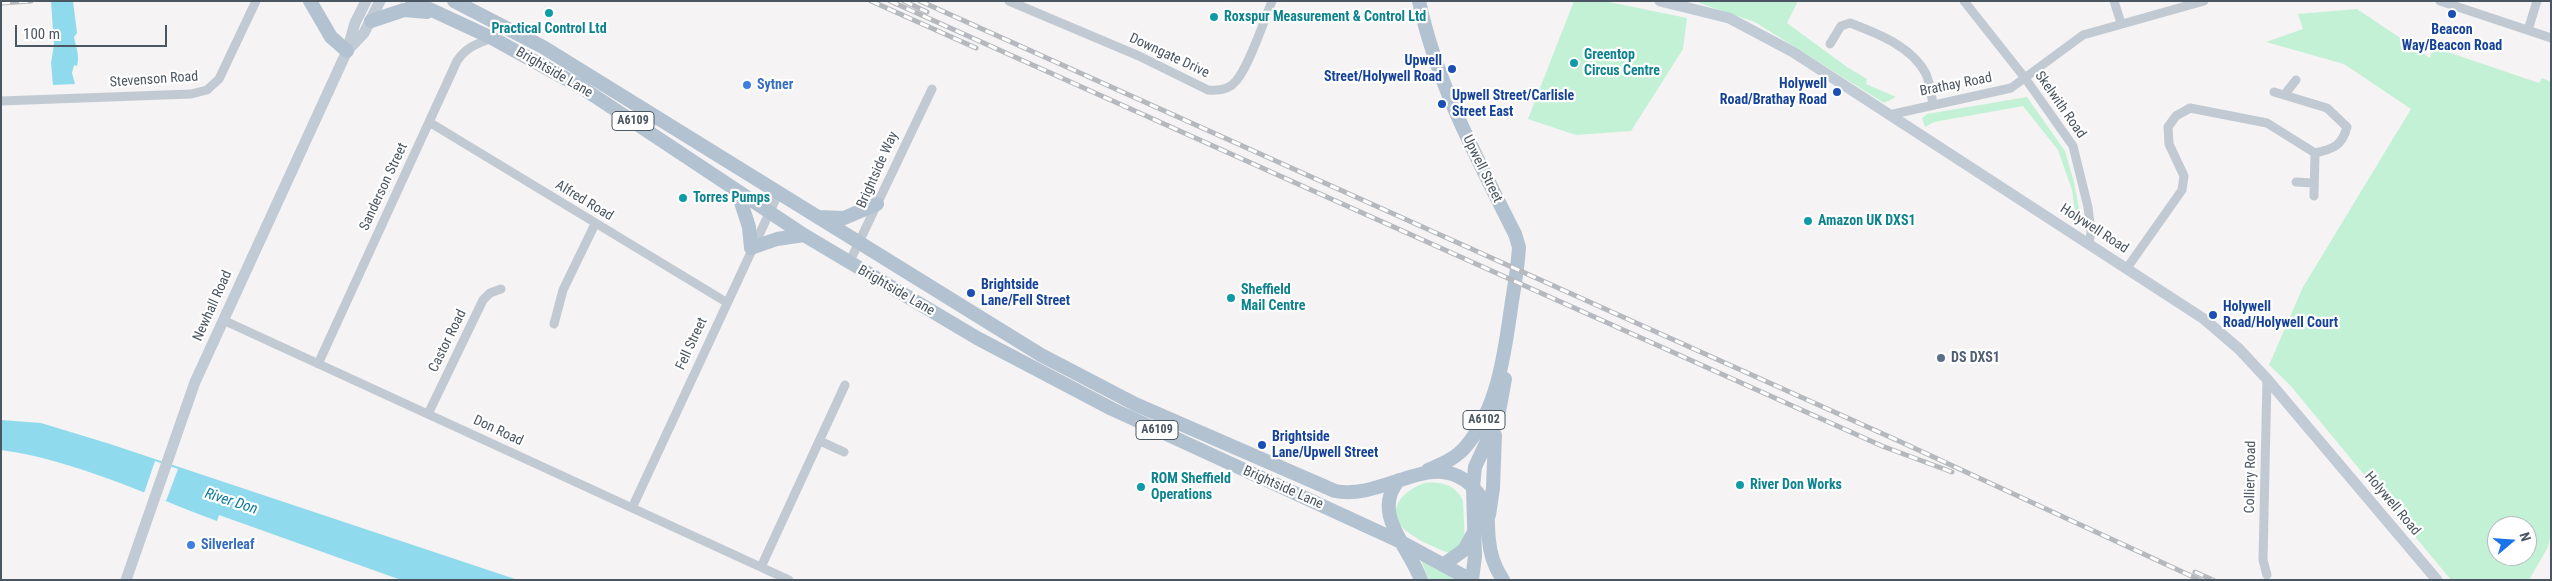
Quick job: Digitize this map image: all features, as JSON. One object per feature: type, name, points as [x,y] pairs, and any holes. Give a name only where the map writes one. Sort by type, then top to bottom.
[{"type":"main road","points":[[310,1],[331,37],[347,51]]},
{"type":"main road","name":"Newhall Road","points":[[126,580],[195,382],[347,51],[355,23],[366,1]]},
{"type":"main road","name":"Newhall Road","points":[[347,51],[364,33],[380,1]]},
{"type":"main road","name":"Brightside Lane","points":[[412,1],[492,38],[581,88],[769,213],[976,338],[1068,386],[1206,453],[1401,542]]},
{"type":"main road","name":"Brightside Lane","points":[[454,1],[543,47],[1041,355],[1135,404],[1335,491],[1348,493],[1365,492],[1400,480]]},
{"type":"main road","name":"Upwell Street","points":[[1419,1],[1432,55],[1446,94],[1518,242],[1506,340],[1493,394],[1483,422],[1461,452],[1448,461],[1423,472]]},
{"type":"main road","name":"Holywell Road","points":[[1660,1],[1728,18],[1755,30],[1793,52],[2204,319],[2239,349],[2268,379],[2437,580]]},
{"type":"main road","points":[[371,20],[404,10],[435,12]]},
{"type":"main road","points":[[738,193],[749,228],[751,248],[777,239],[804,235]]},
{"type":"main road","points":[[816,217],[844,218],[877,204]]},
{"type":"main road","name":"Upwell Street","points":[[1473,487],[1475,467],[1498,417],[1505,380],[1506,340]]},
{"type":"main road","points":[[1488,519],[1493,488],[1493,444],[1498,417]]},
{"type":"main road","points":[[1421,580],[1393,528],[1388,512],[1393,487],[1400,480],[1423,472],[1453,473],[1473,487],[1484,504],[1488,519],[1492,556],[1503,580]]},
{"type":"main road","points":[[1401,542],[1471,580],[1476,556],[1473,487]]},
{"type":"main road","points":[[1443,565],[1464,550],[1475,530]]},
{"type":"street","name":"Stevenson Road","points":[[1,101],[202,92],[215,84],[219,79],[256,1]]},
{"type":"street","name":"Downgate Drive","points":[[1009,1],[1139,56],[1208,90],[1216,91],[1222,90],[1236,81],[1272,1]]},
{"type":"street","name":"Skelwith Road","points":[[1964,1],[2025,78],[2074,146],[2088,207],[2091,232],[2089,243]]},
{"type":"street","points":[[2114,1],[2121,23]]},
{"type":"street","name":"Brathay Road","points":[[1889,115],[2011,88],[2083,35],[2204,1]]},
{"type":"street","points":[[2440,1],[2551,38]]},
{"type":"street","points":[[2528,30],[2537,1]]},
{"type":"street","points":[[1830,44],[1841,26],[1850,23],[1906,50],[1919,62],[1926,74],[1933,104]]},
{"type":"street","name":"Sanderson Street","points":[[318,364],[457,61],[462,52],[492,38]]},
{"type":"street","points":[[2285,94],[2296,80]]},
{"type":"street","name":"Brightside Way","points":[[849,263],[932,89]]},
{"type":"street","points":[[2127,268],[2182,190],[2184,176],[2169,144],[2168,127],[2176,116],[2190,108],[2267,123],[2315,153],[2331,150],[2344,139],[2347,127],[2327,108],[2274,92]]},
{"type":"street","name":"Alfred Road","points":[[429,122],[726,302]]},
{"type":"street","points":[[2314,196],[2315,153]]},
{"type":"street","points":[[2296,182],[2314,183]]},
{"type":"street","name":"Fell Street","points":[[632,508],[751,248],[779,192]]},
{"type":"street","points":[[554,324],[564,290],[595,224]]},
{"type":"street","name":"Castor Road","points":[[428,414],[482,300],[490,292],[501,289]]},
{"type":"street","name":"Don Road","points":[[223,320],[789,580]]},
{"type":"street","name":"Colliery Road","points":[[2267,575],[2263,560],[2268,379]]},
{"type":"street","points":[[761,567],[845,385]]},
{"type":"street","points":[[820,441],[844,452]]},
{"type":"green space","points":[[1574,1],[1604,1],[1687,18],[1683,49],[1631,131],[1576,135],[1528,119]]},
{"type":"green space","points":[[1701,1],[1798,1],[1787,23],[1847,67],[1867,79],[1866,84],[1896,97],[1884,103],[1755,22],[1699,3]]},
{"type":"green space","points":[[2357,9],[2430,58],[2433,47],[2539,83],[2542,78],[2551,82],[2551,533],[2548,547],[2529,580],[2451,580],[2290,385],[2269,365],[2303,287],[2411,109],[2344,64],[2266,42],[2303,29],[2298,14]]},
{"type":"green space","points":[[2027,97],[2065,151],[2074,182],[2081,219],[2076,219],[2072,190],[2058,150],[2023,106],[1934,122],[1925,127],[1922,118],[1927,114]]},
{"type":"green space","points":[[1425,483],[1447,485],[1457,491],[1463,501],[1465,544],[1449,553],[1414,536],[1398,522],[1396,507],[1404,495]]},
{"type":"green space","points":[[1421,560],[1458,580],[1429,580]]},
{"type":"water","points":[[51,1],[73,1],[77,33],[74,37],[78,59],[77,66],[74,65],[72,73],[75,84],[53,85],[51,63],[54,45]]},
{"type":"water","name":"River Don","points":[[1,420],[41,423],[110,444],[518,580],[401,580],[219,515],[217,521],[83,470],[29,455],[1,450]]},
{"type":"pier","points":[[155,461],[178,469],[166,501],[144,493]]},
{"type":"railway","points":[[1,3],[31,1]]},
{"type":"railway","points":[[871,1],[976,48]]},
{"type":"railway","points":[[890,1],[1882,446],[1952,472]]},
{"type":"railway","points":[[904,1],[927,12]]},
{"type":"railway","points":[[920,1],[1901,442],[2200,580]]},
{"type":"railway","points":[[2195,572],[2213,580]]},
{"type":"place","name":"Practical Control Ltd","points":[[549,13]]},
{"type":"place","name":"Beacon Way/Beacon Road","points":[[2452,14]]},
{"type":"place","name":"Roxspur Measurement & Control Ltd","points":[[1214,17]]},
{"type":"place","name":"Greentop Circus Centre","points":[[1574,63]]},
{"type":"place","name":"Upwell Street/Holywell Road","points":[[1452,69]]},
{"type":"place","name":"Sytner","points":[[747,85]]},
{"type":"place","name":"Holywell Road/Brathay Road","points":[[1837,92]]},
{"type":"place","name":"Upwell Street/Carlisle Street East","points":[[1442,104]]},
{"type":"place","name":"Torres Pumps","points":[[683,198]]},
{"type":"place","name":"Amazon UK DXS1","points":[[1808,221]]},
{"type":"place","name":"Brightside Lane/Fell Street","points":[[971,293]]},
{"type":"place","name":"Sheffield Mail Centre","points":[[1231,298]]},
{"type":"place","name":"Holywell Road/Holywell Court","points":[[2213,315]]},
{"type":"place","name":"DS DXS1","points":[[1941,358]]},
{"type":"place","name":"Brightside Lane/Upwell Street","points":[[1262,445]]},
{"type":"place","name":"River Don Works","points":[[1740,485]]},
{"type":"place","name":"ROM Sheffield Operations","points":[[1141,487]]},
{"type":"place","name":"Silverleaf","points":[[191,545]]}]
